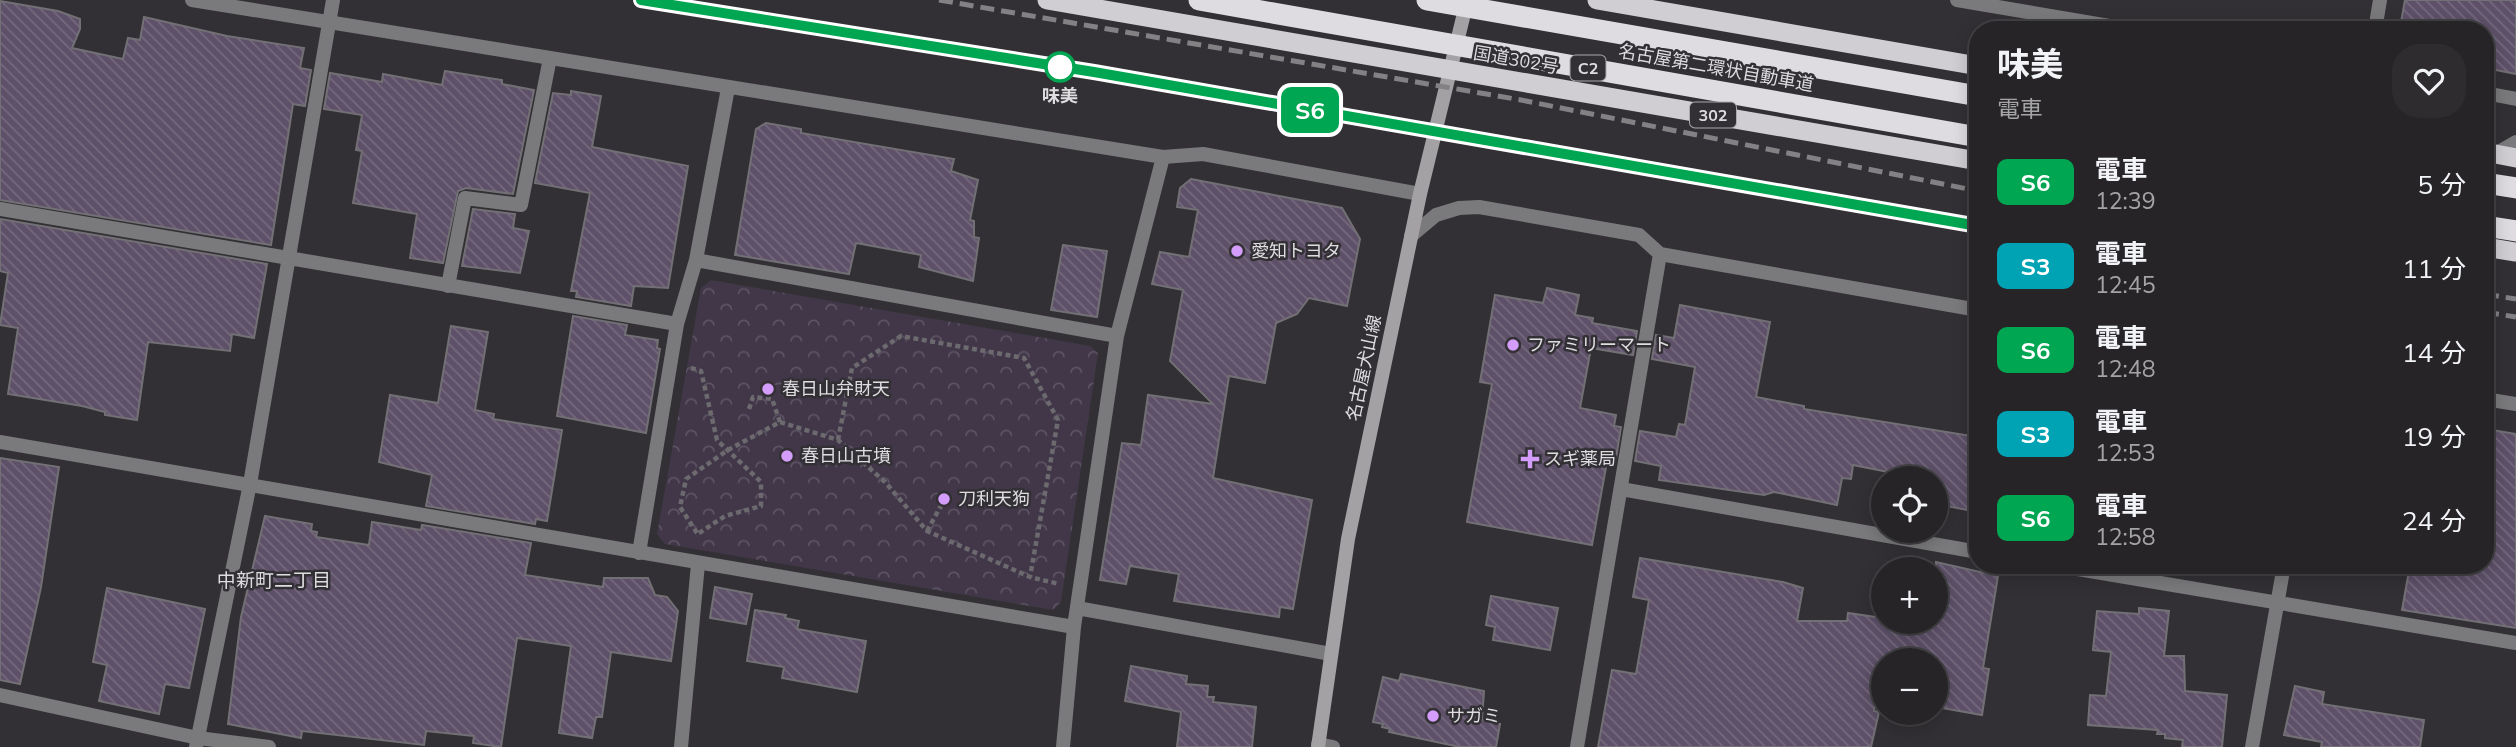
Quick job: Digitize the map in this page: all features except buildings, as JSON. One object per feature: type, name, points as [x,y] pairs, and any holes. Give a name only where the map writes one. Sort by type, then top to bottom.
[{"type":"highway","name":"国道302号","points":[[1047,0],[1969,159]]},
{"type":"highway","name":"名古屋第二環状自動車道","points":[[1199,0],[1969,135]]},
{"type":"highway","name":"名古屋第二環状自動車道","points":[[1427,0],[1969,94]]},
{"type":"highway","points":[[1597,0],[1649,4],[1969,64]]},
{"type":"highway","points":[[2494,154],[2516,158]]},
{"type":"highway","points":[[2494,184],[2516,188]]},
{"type":"highway","points":[[2494,227],[2516,231]]},
{"type":"highway","points":[[2494,248],[2516,252]]},
{"type":"main road","name":"名古屋犬山線","points":[[1323,746],[1331,654],[1348,539],[1420,194],[1468,0]]},
{"type":"street","points":[[192,0],[1163,158],[1203,153],[1420,194]]},
{"type":"street","points":[[197,743],[250,484],[333,0]]},
{"type":"street","points":[[1957,0],[2074,21]]},
{"type":"street","points":[[2376,21],[2380,0]]},
{"type":"street","points":[[448,286],[465,198],[521,205],[550,58]]},
{"type":"street","points":[[639,553],[677,324],[696,260],[728,88]]},
{"type":"street","points":[[2494,95],[2516,99]]},
{"type":"street","points":[[2494,151],[2516,142]]},
{"type":"street","points":[[1063,747],[1074,627],[1118,336],[1163,158]]},
{"type":"street","points":[[1411,236],[1436,215],[1459,208],[1479,207],[1639,235],[1660,254],[1969,308]]},
{"type":"street","points":[[0,209],[677,324]]},
{"type":"street","points":[[1577,747],[1660,254]]},
{"type":"street","points":[[696,260],[1118,336]]},
{"type":"street","points":[[2494,400],[2516,404]]},
{"type":"street","points":[[0,442],[1074,627]]},
{"type":"street","points":[[1620,489],[1969,550]]},
{"type":"street","points":[[681,747],[698,564]]},
{"type":"street","points":[[2104,574],[2516,643]]},
{"type":"street","points":[[2252,747],[2282,574]]},
{"type":"street","points":[[1077,608],[1331,654]]},
{"type":"street","points":[[0,695],[197,743],[269,747]]},
{"type":"path","points":[[838,440],[852,368],[901,336],[1024,358],[1058,420],[1030,577]]},
{"type":"path","points":[[687,367],[701,371],[717,440],[761,482],[761,506],[725,516],[696,533]]},
{"type":"path","points":[[749,409],[753,397],[772,399],[780,422]]},
{"type":"path","points":[[695,541],[696,533],[680,507],[686,479],[728,450],[780,422],[838,440],[885,482],[927,531],[1030,577],[1063,585]]},
{"type":"path","points":[[927,531],[942,504]]},
{"type":"green space","points":[[711,280],[1090,346],[1098,353],[1061,602],[1053,610],[665,544],[657,534],[701,288]]},
{"type":"railway","points":[[641,0],[1094,72],[1969,224]]},
{"type":"railway","points":[[939,0],[1521,100],[1969,189]]},
{"type":"railway","points":[[2494,295],[2516,299]]},
{"type":"railway","points":[[2494,313],[2516,317]]},
{"type":"train","name":"S6","points":[[641,0],[1094,72],[1969,224]]},
{"type":"place","name":"味美","points":[[1060,67]]},
{"type":"place","name":"愛知トヨタ","points":[[1237,251]]},
{"type":"place","name":"ファミリーマート","points":[[1513,345]]},
{"type":"place","name":"春日山弁財天","points":[[768,389]]},
{"type":"place","name":"春日山古墳","points":[[787,456]]},
{"type":"place","name":"スギ薬局","points":[[1530,459]]},
{"type":"place","name":"刀利天狗","points":[[944,499]]},
{"type":"place","name":"サガミ","points":[[1433,716]]},
{"type":"district","name":"中新町二丁目","points":[[274,580]]}]
